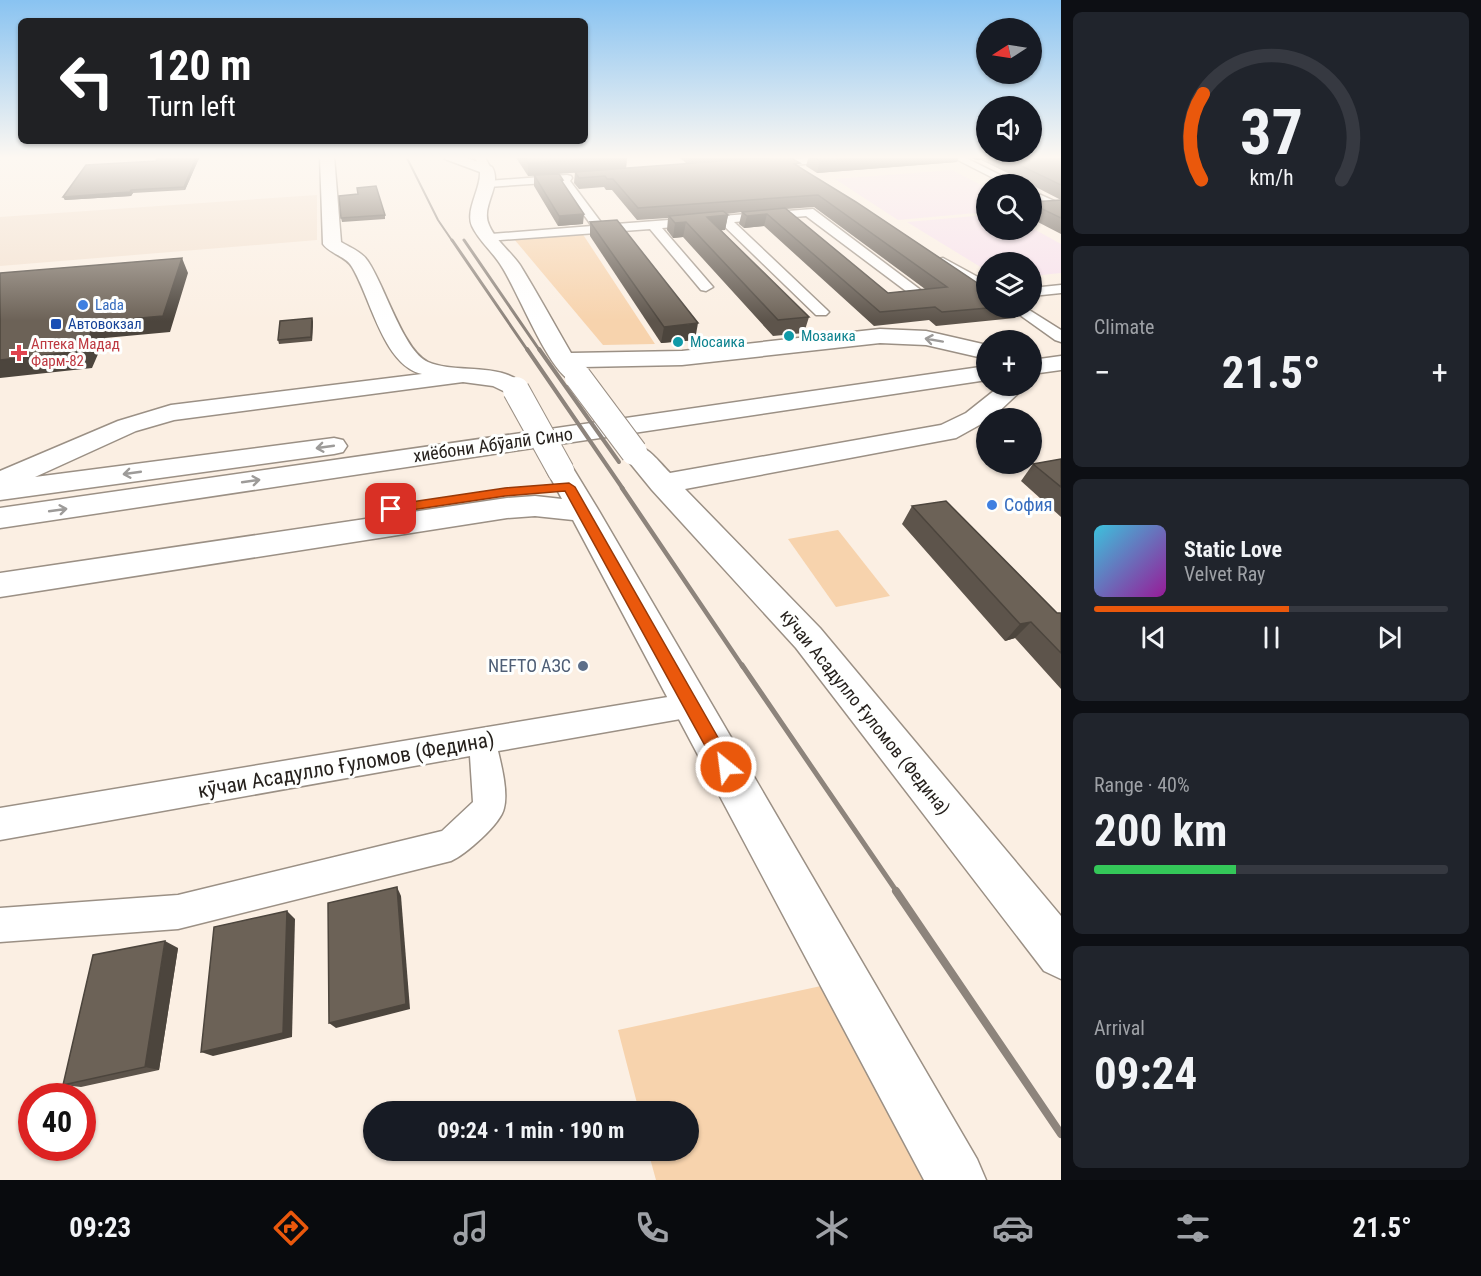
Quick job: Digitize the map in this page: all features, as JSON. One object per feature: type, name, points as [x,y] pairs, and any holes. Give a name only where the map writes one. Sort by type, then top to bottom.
[{"type":"main road","points":[[330,211],[332,244],[359,261],[403,352],[420,367],[508,385],[571,490],[956,1180]]},
{"type":"main road","points":[[479,211],[480,225],[511,266],[571,368],[880,336],[926,338],[976,349]]},
{"type":"main road","points":[[880,336],[894,340],[906,352],[901,369],[963,408],[967,418],[963,426]]},
{"type":"main road","points":[[1042,359],[1061,349]]},
{"type":"main road","name":"хиёбони Абӯалӣ Сино","points":[[2,512],[234,459],[976,359]]},
{"type":"main road","points":[[1042,364],[1061,363]]},
{"type":"main road","points":[[399,385],[420,367]]},
{"type":"main road","name":"кӯчаи Асадулло Ғуломов (Федина)","points":[[571,368],[634,452],[662,484],[808,638],[1061,954]]},
{"type":"main road","name":"хиёбони Абӯалӣ Сино","points":[[2,512],[901,369],[976,372]]},
{"type":"main road","points":[[0,483],[127,426],[171,413],[463,375]]},
{"type":"main road","points":[[234,459],[168,444],[171,431],[180,424],[199,418],[508,385]]},
{"type":"main road","points":[[662,484],[947,432],[963,426],[991,408],[1004,396]]},
{"type":"main road","points":[[0,567],[505,492],[571,490]]},
{"type":"main road","points":[[0,585],[507,508],[535,506],[571,490]]},
{"type":"street","points":[[589,211],[600,229]]},
{"type":"street","points":[[491,238],[809,212],[923,297]]},
{"type":"street","points":[[724,219],[820,312]]},
{"type":"street","points":[[653,225],[706,287]]},
{"type":"street","points":[[934,256],[976,281]]},
{"type":"street","points":[[1042,291],[1061,289]]},
{"type":"street","points":[[1032,318],[1061,337]]},
{"type":"street","name":"кӯчаи Асадулло Ғуломов (Федина)","points":[[0,824],[692,705]]},
{"type":"street","points":[[0,925],[178,912],[451,846],[489,808],[488,768],[482,742]]},
{"type":"shaded area","points":[[85,211],[317,211],[317,240],[0,266],[0,217]]},
{"type":"shaded area","points":[[884,211],[976,211],[976,213],[898,220]]},
{"type":"shaded area","points":[[976,216],[976,240],[1042,240],[1042,234],[1061,244],[1061,273],[1042,275],[1042,252],[976,252],[976,264],[907,222]]},
{"type":"shaded area","points":[[582,233],[655,344],[603,345],[514,239]]},
{"type":"shaded area","points":[[838,530],[890,596],[836,607],[788,539]]},
{"type":"shaded area","points":[[821,986],[923,1180],[656,1180],[651,1161],[699,1161],[699,1101],[636,1101],[618,1030]]},
{"type":"building","points":[[340,211],[384,211],[385,215],[341,218]]},
{"type":"building","points":[[556,211],[582,211],[584,214],[559,216]]},
{"type":"building","points":[[723,211],[728,215],[707,217],[809,317],[778,320],[686,222],[675,223],[669,216]]},
{"type":"building","points":[[789,211],[888,293],[947,287],[841,211],[870,211],[976,282],[976,309],[942,312],[935,307],[880,312],[767,214],[747,216],[742,212]]},
{"type":"building","points":[[1047,211],[1061,211],[1061,218]]},
{"type":"building","points":[[617,220],[698,323],[664,327],[590,222]]},
{"type":"building","name":"Автовокзал","points":[[182,258],[163,316],[96,322],[82,351],[0,360],[0,273]]},
{"type":"building","points":[[312,318],[311,337],[278,340],[280,321]]},
{"type":"building","points":[[1061,459],[1061,487],[1042,471],[1042,462]]},
{"type":"building","points":[[946,501],[1057,613],[1061,613],[1061,653],[1031,622],[1020,624],[912,506]]},
{"type":"building","points":[[397,887],[406,1004],[329,1023],[328,903]]},
{"type":"building","points":[[287,911],[283,1033],[201,1052],[214,927]]},
{"type":"building","points":[[165,941],[145,1067],[63,1083],[93,955]]},
{"type":"railway","points":[[434,211],[453,242]]},
{"type":"railway","points":[[452,240],[528,351]]},
{"type":"railway","points":[[464,240],[540,351]]},
{"type":"railway","points":[[527,349],[623,489]]},
{"type":"railway","points":[[539,349],[619,462]]},
{"type":"railway","points":[[622,488],[743,667]]},
{"type":"railway","points":[[742,665],[897,892]]},
{"type":"railway","points":[[896,891],[1061,1134]]},
{"type":"place","name":"Lada","points":[[83,305]]},
{"type":"place","name":"Автовокзал","points":[[56,324]]},
{"type":"place","name":"Мозаика","points":[[789,336]]},
{"type":"place","name":"Мосаика","points":[[678,342]]},
{"type":"place","name":"Аптека Мадад Фарм-82","points":[[19,353]]},
{"type":"place","name":"София","points":[[992,505]]},
{"type":"place","name":"NEFTO АЗС","points":[[583,666]]},
{"type":"route","points":[[391,509],[505,492],[569,487],[726,767]]}]
